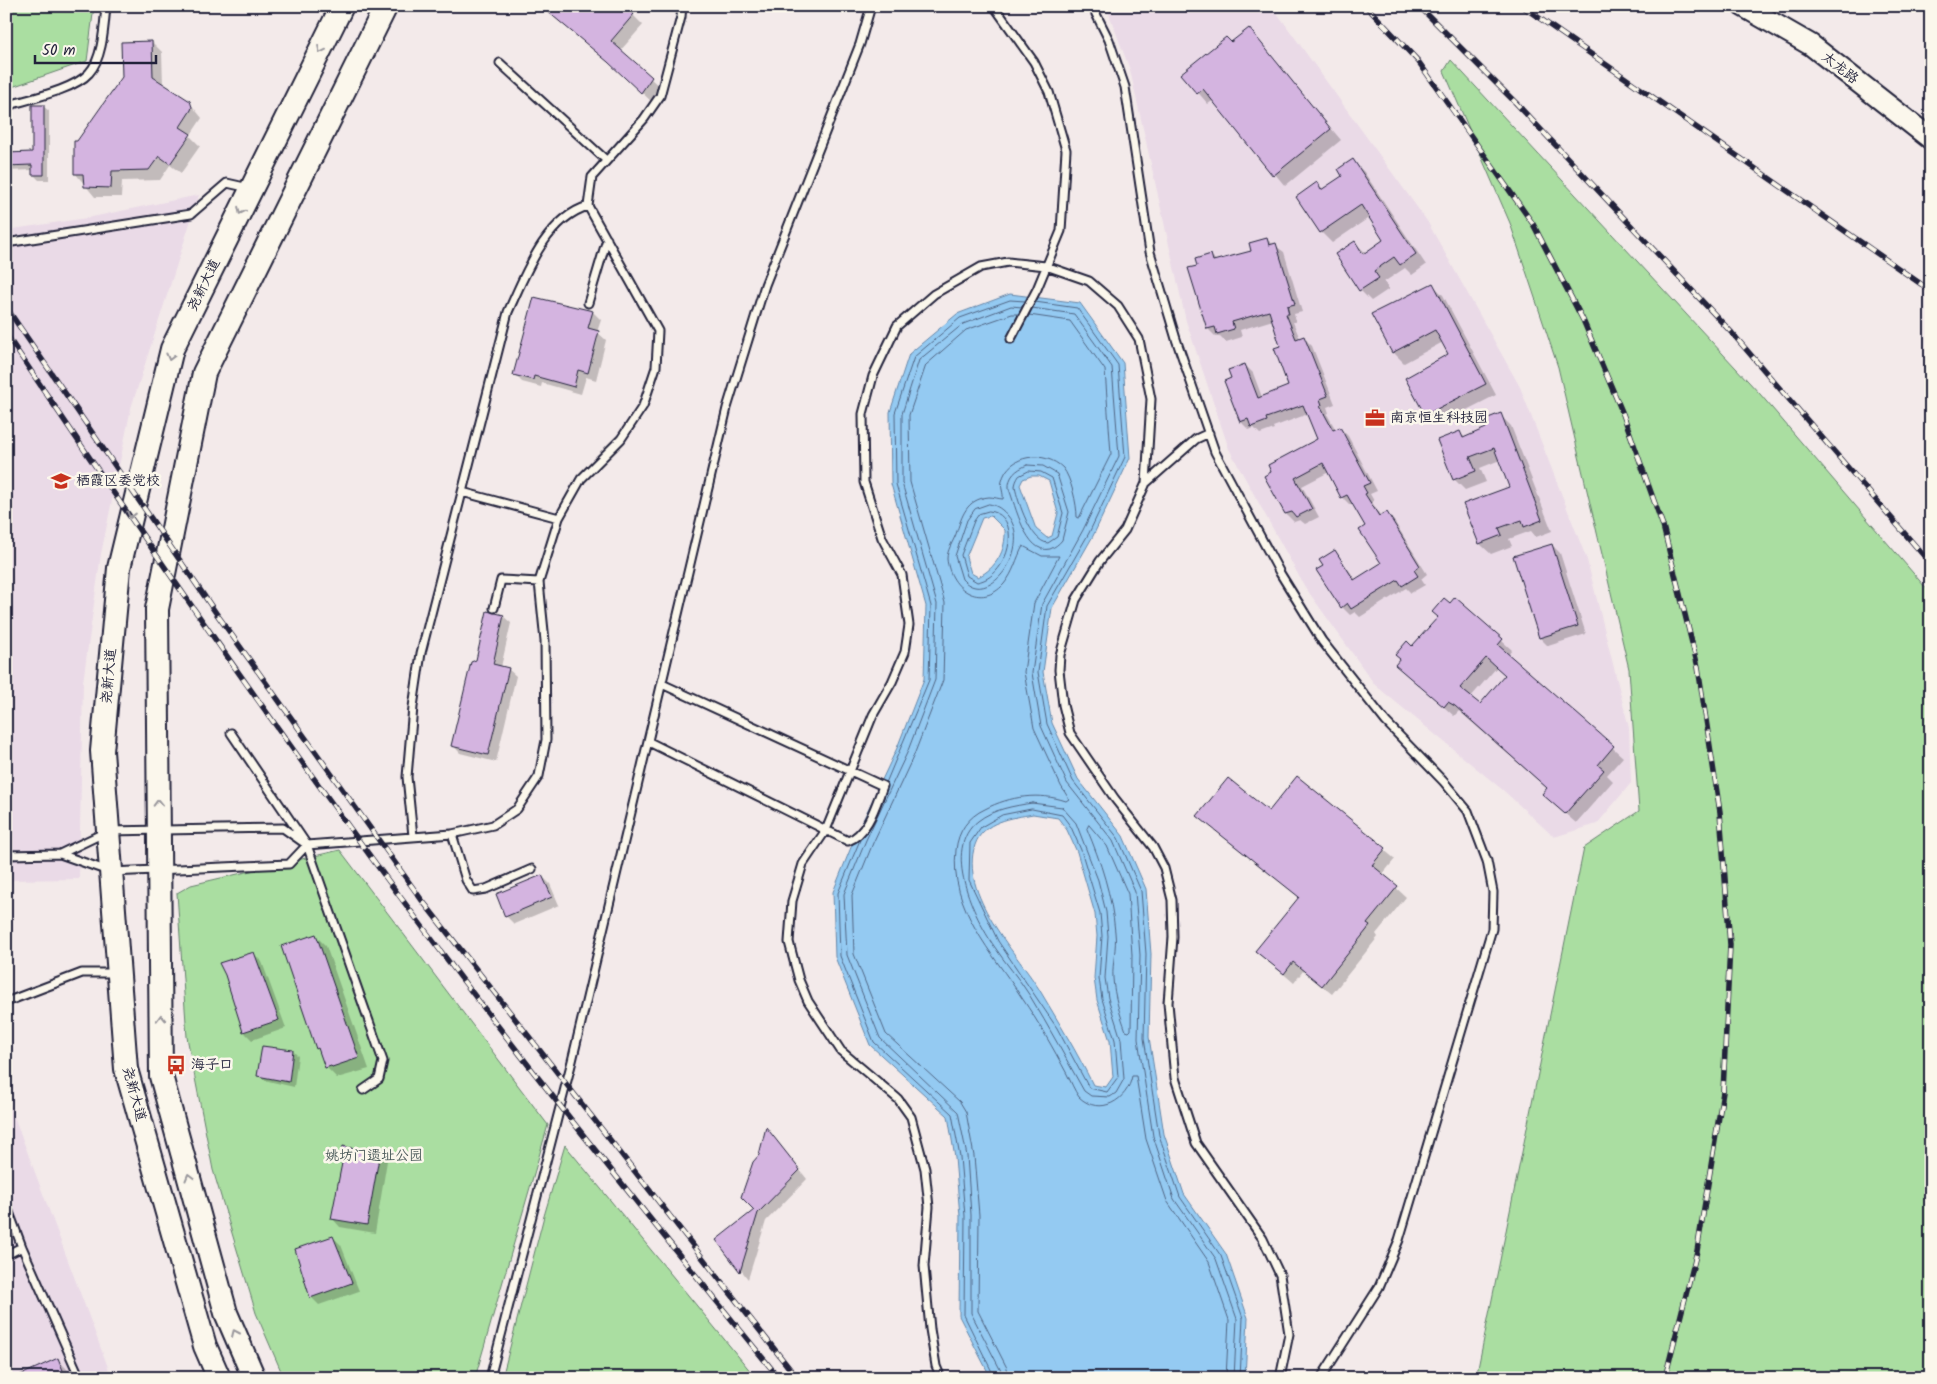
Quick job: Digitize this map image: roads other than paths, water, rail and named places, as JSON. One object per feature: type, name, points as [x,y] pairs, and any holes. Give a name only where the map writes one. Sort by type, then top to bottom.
[{"type":"main road","name":"尧新大道","points":[[220,1378],[205,1346],[126,1069],[102,751],[119,568],[172,350],[342,6]]},
{"type":"main road","points":[[254,1378],[226,1313],[162,1076],[158,870],[157,609],[204,373],[386,6]]},
{"type":"street","name":"太龙路","points":[[1743,6],[1811,45],[1931,139]]},
{"type":"lane","points":[[6,106],[72,85],[89,73],[102,43],[106,6]]},
{"type":"lane","points":[[60,854],[108,831],[283,828],[307,845],[452,834],[493,825],[517,809],[539,776],[546,740],[545,641],[539,582],[559,518],[581,479],[621,439],[642,406],[656,367],[658,331],[588,206],[592,177],[644,119],[660,96],[681,18],[682,6]]},
{"type":"lane","points":[[490,1378],[572,1061],[727,408],[762,294],[860,44],[871,6]]},
{"type":"lane","points":[[994,6],[1034,62],[1049,92],[1066,150],[1061,231],[1011,339]]},
{"type":"lane","points":[[1092,6],[1109,40],[1126,87],[1150,252],[1176,339],[1216,452],[1280,572],[1322,641],[1386,722],[1444,782],[1468,811],[1487,861],[1493,892],[1492,929],[1399,1240],[1379,1287],[1321,1378]]},
{"type":"lane","points":[[500,63],[606,160]]},
{"type":"lane","points":[[6,242],[191,214],[227,184],[252,188]]},
{"type":"lane","points":[[413,836],[407,777],[413,707],[421,653],[508,312],[525,276],[552,230],[576,209],[588,206]]},
{"type":"lane","points":[[588,303],[607,240]]},
{"type":"lane","points":[[941,1378],[936,1366],[930,1330],[924,1266],[929,1207],[925,1169],[911,1117],[898,1099],[840,1051],[808,1001],[799,980],[789,942],[792,901],[803,864],[826,830],[873,715],[892,682],[905,652],[909,625],[902,575],[882,538],[864,482],[863,414],[873,376],[897,326],[934,294],[981,267],[1008,262],[1046,266],[1089,281],[1118,306],[1139,339],[1151,399],[1146,483],[1125,530],[1100,561],[1076,600],[1060,655],[1059,670],[1063,705],[1070,732],[1115,799],[1153,847],[1164,868],[1172,900],[1174,937],[1168,1003],[1175,1078],[1196,1143],[1263,1240],[1280,1274],[1289,1334],[1284,1370],[1280,1378]]},
{"type":"lane","points":[[1146,483],[1196,439],[1209,434]]},
{"type":"lane","points":[[462,492],[559,518]]},
{"type":"lane","points":[[494,608],[501,580],[539,582]]},
{"type":"lane","points":[[649,742],[848,841],[854,839],[865,826],[884,786],[662,684]]},
{"type":"lane","points":[[231,733],[307,845],[382,1061],[379,1078],[363,1090]]},
{"type":"lane","points":[[452,834],[466,880],[473,891],[486,890],[532,868]]},
{"type":"lane","points":[[6,855],[60,854],[111,872],[289,864],[307,845]]},
{"type":"lane","points":[[6,1002],[82,973],[119,973]]},
{"type":"lane","points":[[6,1204],[22,1248],[80,1378]]},
{"type":"lane","points":[[6,1255],[22,1248]]},
{"type":"water","points":[[1010,294],[1080,303],[1123,363],[1130,458],[1093,536],[1052,608],[1043,672],[1052,723],[1078,779],[1123,836],[1146,889],[1151,954],[1149,1037],[1164,1134],[1184,1194],[1226,1254],[1248,1318],[1245,1378],[991,1378],[959,1316],[960,1216],[955,1158],[948,1116],[870,1045],[835,957],[833,892],[856,835],[897,748],[924,679],[926,606],[891,484],[890,412],[909,354],[957,314]],"holes":[[[1039,476],[1049,481],[1058,513],[1052,536],[1047,538],[1036,529],[1020,485],[1023,479]],[[991,516],[1005,530],[1005,538],[1002,552],[995,564],[978,577],[971,573],[966,557],[982,518]],[[1033,814],[1058,818],[1067,830],[1077,852],[1095,914],[1097,936],[1094,978],[1097,1000],[1110,1041],[1113,1077],[1106,1087],[1093,1085],[1039,989],[992,921],[975,883],[972,864],[975,845],[979,837],[991,826],[1008,819]]]},
{"type":"railway","points":[[1366,6],[1418,61],[1533,224],[1583,320],[1623,414],[1663,526],[1698,667],[1720,812],[1730,945],[1723,1092],[1697,1251],[1665,1378]]},
{"type":"railway","points":[[1419,6],[1515,102],[1732,333],[1931,564]]},
{"type":"railway","points":[[1522,6],[1931,291]]},
{"type":"railway","points":[[6,307],[216,613],[421,899],[797,1378]]},
{"type":"railway","points":[[6,334],[223,650],[312,776],[459,976],[564,1111],[779,1378]]},
{"type":"place","name":"南京恒生科技园","points":[[1375,418]]},
{"type":"place","name":"栖霞区委党校","points":[[61,481]]},
{"type":"place","name":"海子口","points":[[176,1065]]},
{"type":"park label","name":"姚坊门遗址公园","points":[[374,1156]]}]
